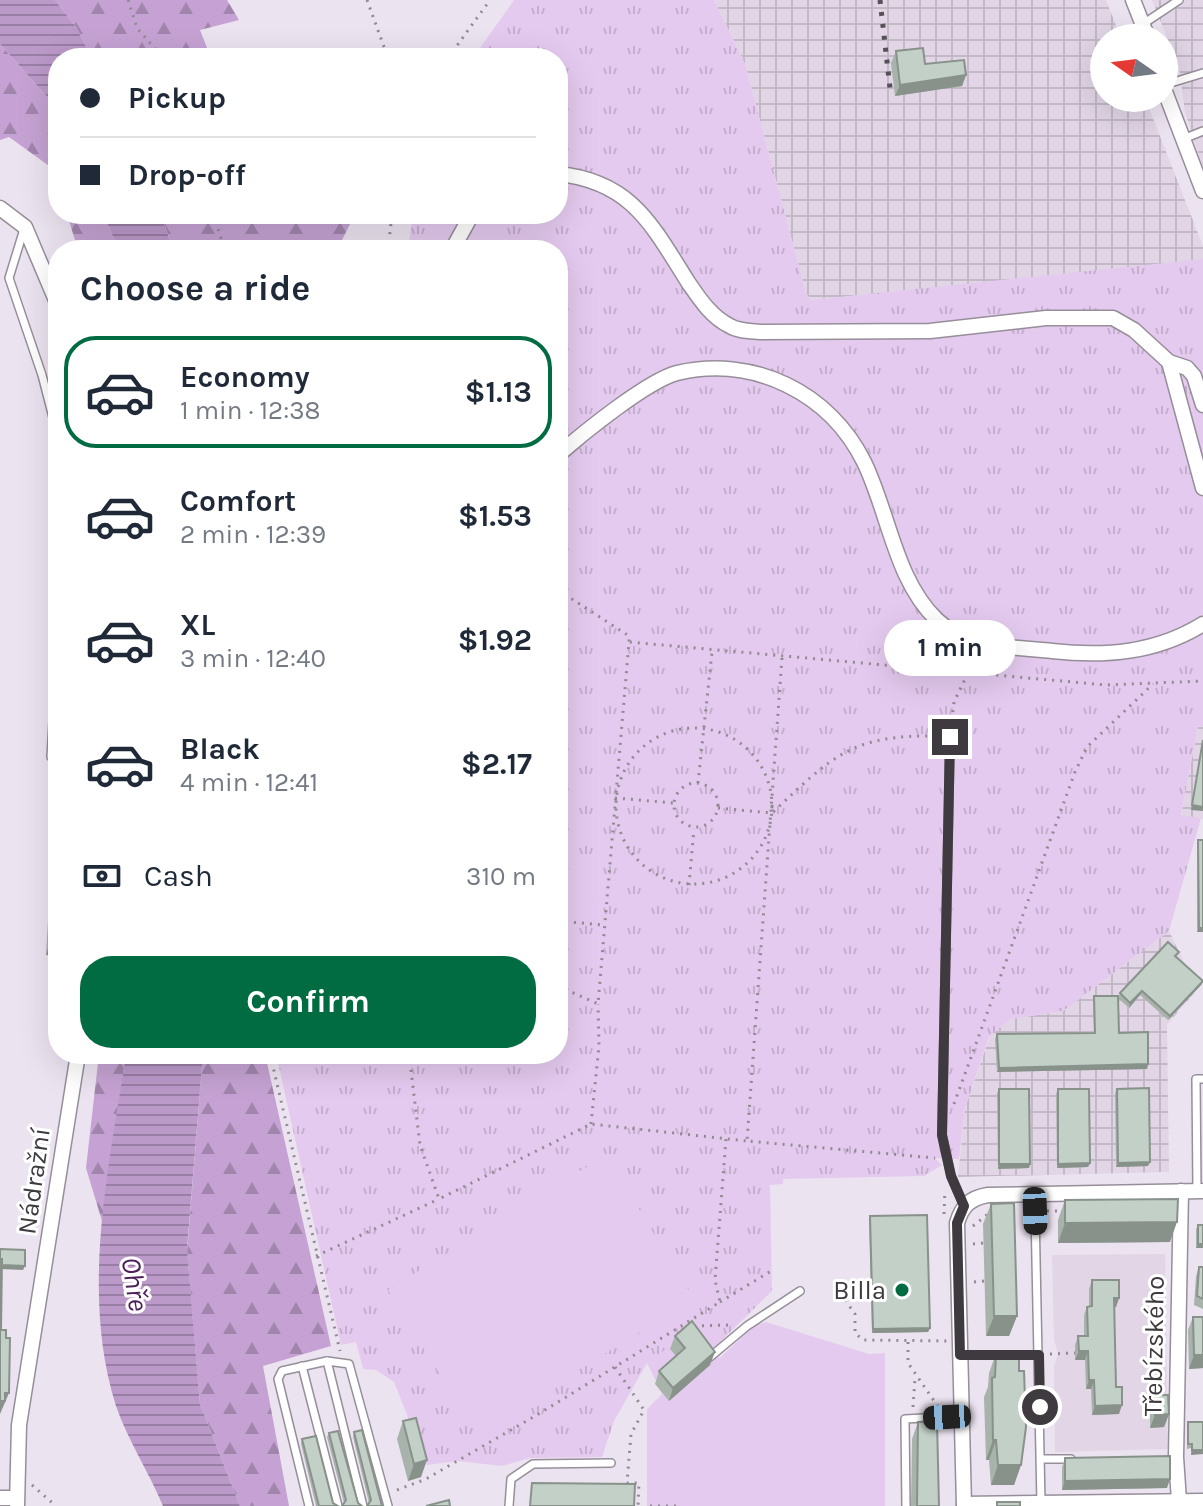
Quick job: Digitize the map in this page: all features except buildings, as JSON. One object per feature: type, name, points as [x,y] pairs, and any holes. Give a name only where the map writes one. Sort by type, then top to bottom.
[{"type":"street","points":[[1133,0],[1142,24]]},
{"type":"street","points":[[1172,112],[1203,191]]},
{"type":"street","points":[[568,175],[582,176],[627,196],[660,236],[698,297],[716,318],[732,328],[760,332],[930,331],[1046,318],[1113,318],[1134,330],[1169,362],[1187,368],[1194,376],[1203,405]]},
{"type":"street","points":[[0,208],[25,227],[48,281]]},
{"type":"street","points":[[1169,362],[1203,488]]},
{"type":"street","points":[[568,447],[647,388],[675,374],[710,369],[761,374],[792,385],[818,402],[847,434],[864,463],[917,599],[939,623],[965,638],[1089,655],[1115,654],[1177,640],[1203,624]]},
{"type":"street","name":"Nádražní","points":[[16,1502],[19,1425],[76,1064]]},
{"type":"street","name":"Třebízského","points":[[1179,1501],[1169,1457],[1181,1191]]},
{"type":"street","points":[[1200,1191],[988,1195],[975,1197],[964,1206],[957,1223],[960,1355],[954,1417],[964,1505],[1203,1501]]},
{"type":"street","points":[[0,1498],[16,1502]]},
{"type":"lane","points":[[1153,24],[1179,0]]},
{"type":"lane","points":[[1178,82],[1203,73]]},
{"type":"lane","points":[[1181,140],[1203,131]]},
{"type":"lane","points":[[25,227],[9,278],[48,398]]},
{"type":"lane","points":[[950,737],[942,1135],[951,1176],[964,1206]]},
{"type":"lane","points":[[1200,1191],[1196,1079],[1203,1079]]},
{"type":"lane","points":[[1035,1211],[1041,1505]]},
{"type":"lane","points":[[710,1357],[747,1326],[800,1291]]},
{"type":"lane","points":[[960,1355],[1039,1355]]},
{"type":"lane","points":[[327,1361],[363,1506]]},
{"type":"lane","points":[[309,1506],[278,1379],[282,1371],[327,1361],[349,1364],[388,1506]]},
{"type":"lane","points":[[302,1366],[338,1506]]},
{"type":"lane","points":[[906,1506],[905,1419],[954,1417]]},
{"type":"lane","points":[[1041,1459],[1086,1458]]},
{"type":"lane","points":[[509,1506],[511,1479],[533,1464],[611,1463]]},
{"type":"path","points":[[128,0],[137,28],[155,48]]},
{"type":"path","points":[[367,0],[384,48]]},
{"type":"path","points":[[455,48],[490,0]]},
{"type":"path","points":[[568,596],[629,636],[604,925],[598,1004],[599,1046],[591,1124]]},
{"type":"path","points":[[629,642],[967,675],[1106,685],[1203,681]]},
{"type":"path","points":[[698,783],[712,651]]},
{"type":"path","points":[[747,1141],[782,658]]},
{"type":"path","points":[[718,808],[772,813],[819,770],[848,750],[888,739],[950,737],[954,702],[967,675]]},
{"type":"path","points":[[953,1108],[1075,772],[1087,747],[1153,684]]},
{"type":"path","points":[[703,728],[739,742],[754,756],[771,793],[772,813],[766,837],[754,858],[735,873],[713,883],[689,885],[664,880],[642,867],[626,847],[617,823],[615,798],[630,760],[644,745],[681,729],[703,728]]},
{"type":"path","points":[[698,783],[711,789],[718,808],[712,820],[694,828],[681,822],[674,803],[685,786],[698,783]]},
{"type":"path","points":[[615,798],[674,803]]},
{"type":"path","points":[[689,885],[694,828]]},
{"type":"path","points":[[568,922],[604,925]]},
{"type":"path","points":[[568,990],[598,1004]]},
{"type":"path","points":[[984,1025],[989,1032]]},
{"type":"path","points":[[272,1064],[337,1346],[349,1364]]},
{"type":"path","points":[[410,1064],[420,1145],[439,1199]]},
{"type":"path","points":[[316,1256],[591,1124],[933,1158]]},
{"type":"path","points":[[720,1302],[715,1280],[726,1139]]},
{"type":"path","points":[[1035,1211],[1076,1211]]},
{"type":"path","points":[[973,1226],[990,1213]]},
{"type":"path","points":[[973,1244],[984,1243]]},
{"type":"path","points":[[396,1489],[437,1473],[771,1271]]},
{"type":"path","points":[[974,1282],[985,1281]]},
{"type":"path","points":[[836,1287],[855,1314],[855,1333],[863,1340],[947,1341]]},
{"type":"path","points":[[684,1326],[747,1326]]},
{"type":"path","points":[[908,1342],[908,1363],[916,1377],[954,1417]]},
{"type":"path","points":[[1039,1355],[1075,1353]]},
{"type":"path","points":[[615,1367],[644,1410],[629,1444],[627,1483],[639,1483],[638,1506]]},
{"type":"path","points":[[912,1419],[916,1377]]},
{"type":"path","points":[[16,1470],[56,1506]]},
{"type":"path","points":[[650,1506],[676,1506]]},
{"type":"shaded area","points":[[714,0],[1106,0],[1115,24],[1090,24],[1090,112],[1150,112],[1203,246],[1203,260],[811,300],[806,293],[745,64]]},
{"type":"shaded area","points":[[1152,0],[1203,0],[1203,168],[1185,112],[1178,65],[1178,24],[1162,24]]},
{"type":"shaded area","points":[[1198,726],[1203,726],[1203,819],[1181,816]]},
{"type":"shaded area","points":[[1169,931],[1190,975],[1201,985],[1167,1025],[1169,1172],[958,1177],[965,1108],[990,1036],[1011,1019],[1063,1011]]},
{"type":"shaded area","points":[[1165,1254],[1168,1449],[1055,1452],[1054,1366],[1058,1354],[1054,1340],[1052,1255]]},
{"type":"green space","points":[[55,0],[227,0],[239,20],[200,30],[207,48],[87,48],[76,27]]},
{"type":"green space","points":[[514,0],[714,0],[745,64],[806,293],[811,300],[1203,259],[1203,726],[1198,726],[1181,815],[1201,818],[1169,931],[1063,1011],[1011,1019],[989,1037],[965,1108],[959,1159],[935,1158],[942,1165],[924,1176],[783,1179],[783,1184],[770,1185],[772,1291],[713,1349],[647,1363],[614,1421],[602,1457],[530,1458],[502,1466],[457,1461],[427,1465],[394,1382],[376,1370],[363,1369],[356,1342],[341,1345],[278,1064],[568,1064],[568,240],[409,240],[412,224],[568,224],[568,48],[480,48]]},
{"type":"green space","points":[[0,44],[48,98],[48,165],[9,137],[0,140]]},
{"type":"green space","points":[[70,224],[107,224],[115,240],[75,240]]},
{"type":"green space","points":[[164,224],[350,224],[342,240],[170,240]]},
{"type":"green space","points":[[568,869],[598,871],[593,922],[568,920]]},
{"type":"green space","points":[[98,1064],[125,1064],[102,1221],[86,1168]]},
{"type":"green space","points":[[202,1064],[267,1064],[331,1346],[263,1366],[289,1506],[240,1506],[200,1404],[187,1252]]},
{"type":"green space","points":[[606,1155],[694,1299],[476,1433],[388,1290]]},
{"type":"green space","points":[[766,1322],[869,1354],[885,1353],[885,1506],[647,1506],[647,1409],[662,1394],[647,1363],[694,1328],[720,1358],[753,1326]]},
{"type":"water","points":[[0,0],[55,0],[76,27],[87,48],[48,48],[48,98],[0,44]]},
{"type":"water","points":[[107,224],[164,224],[170,240],[115,240]]},
{"type":"water","name":"Ohře","points":[[124,1064],[202,1064],[187,1249],[200,1404],[240,1506],[163,1506],[126,1432],[105,1363],[100,1319],[101,1230]]},
{"type":"railway","points":[[880,0],[890,88]]},
{"type":"place","name":"Billa","points":[[902,1290]]},
{"type":"route","points":[[950,737],[942,1135],[951,1176],[964,1206],[957,1223],[960,1355],[1039,1355],[1040,1407]]}]
